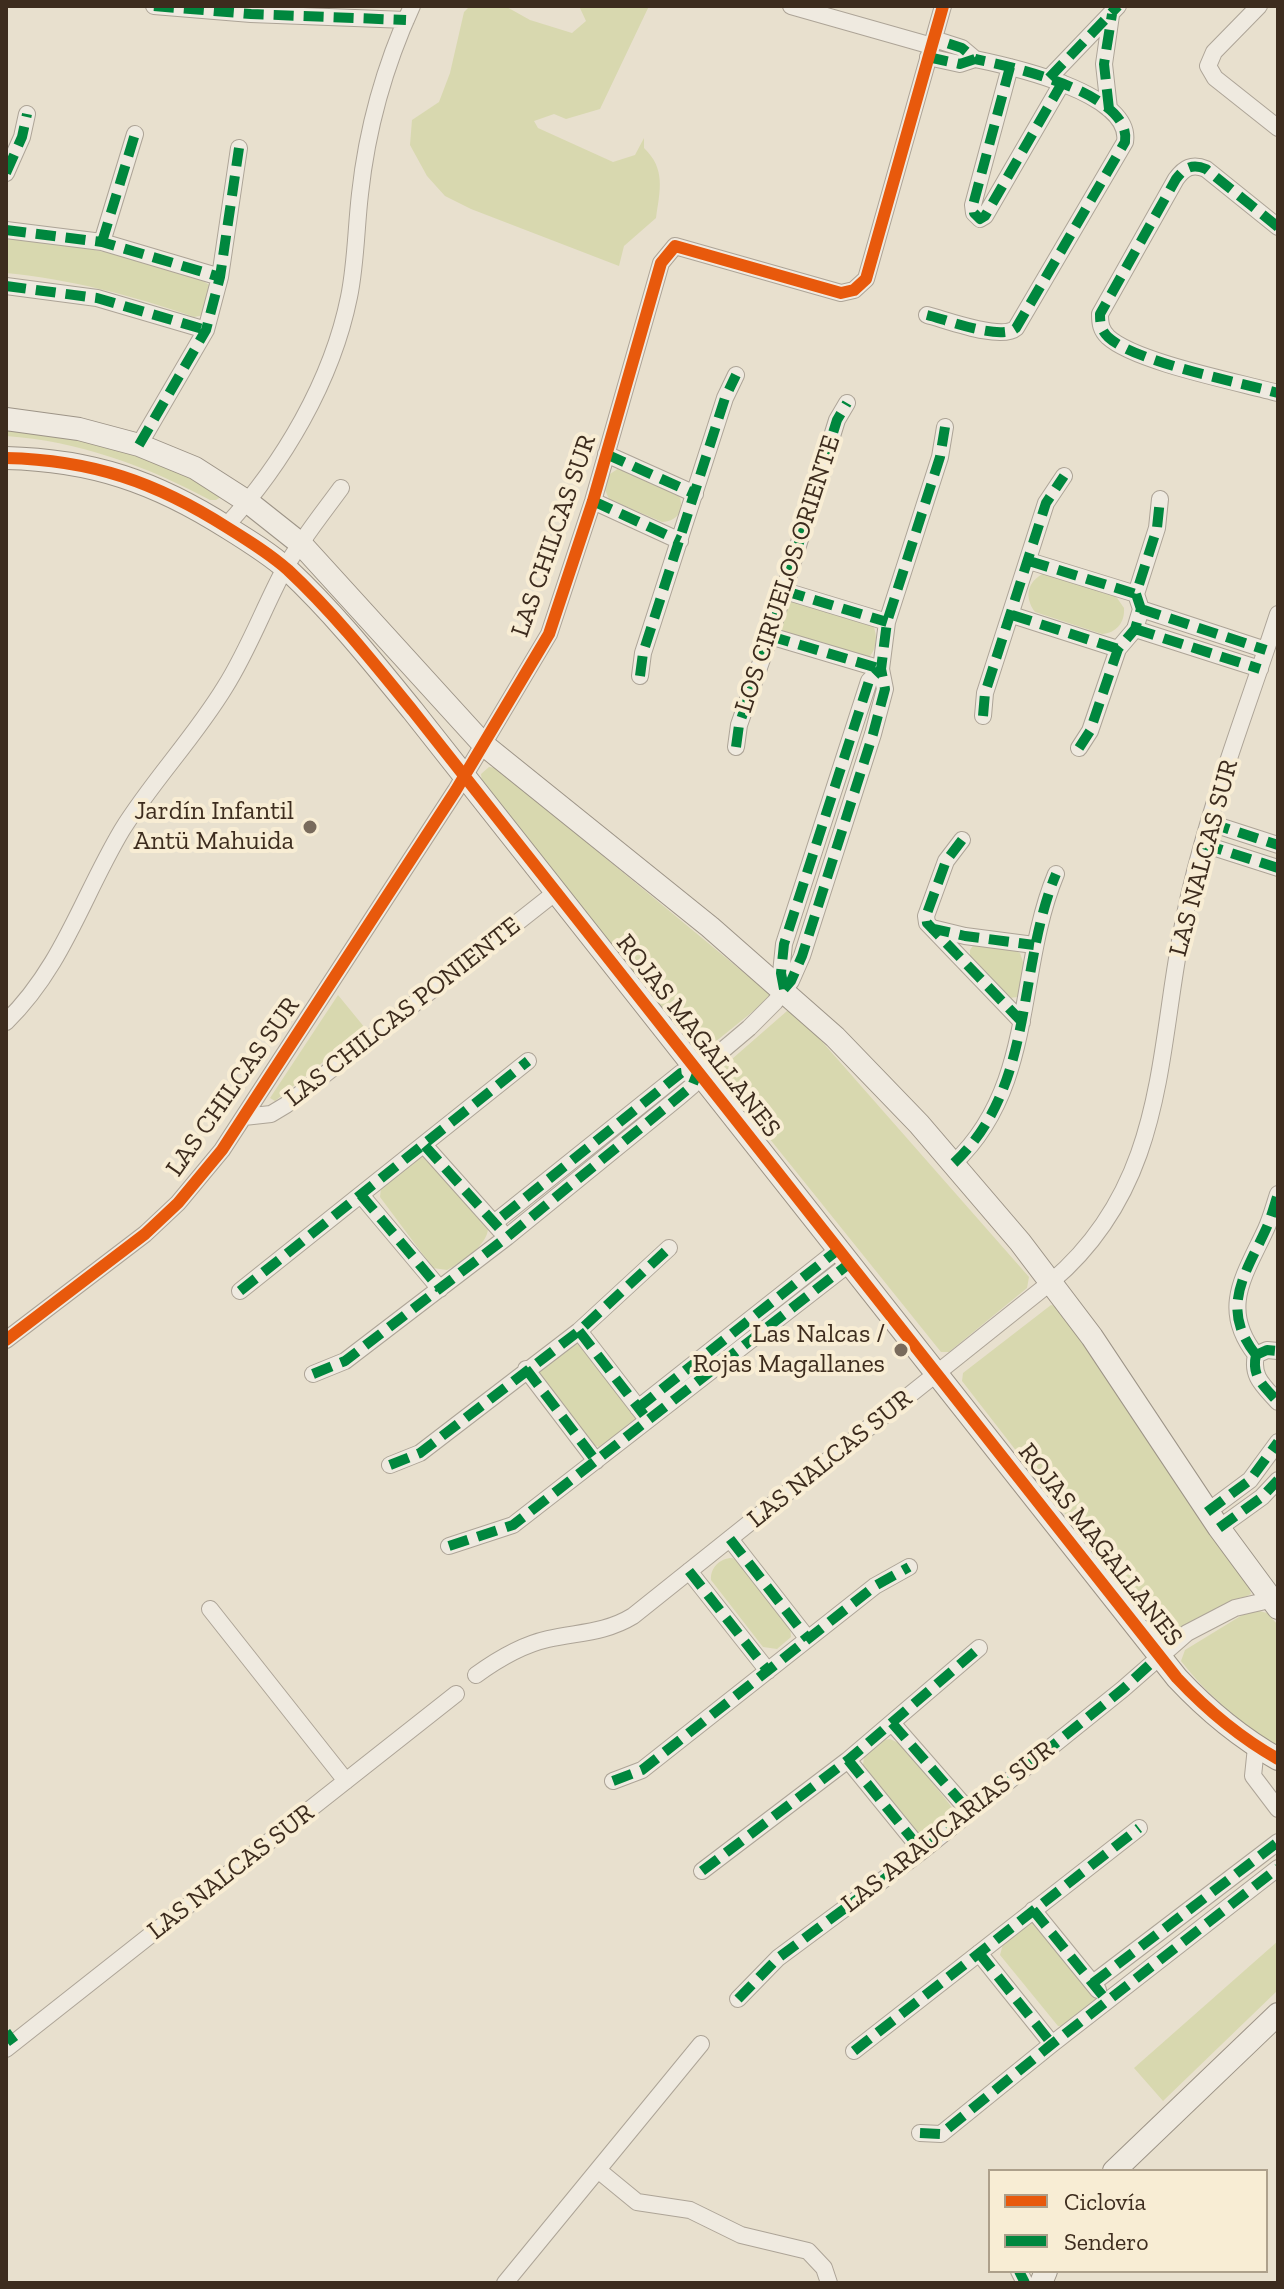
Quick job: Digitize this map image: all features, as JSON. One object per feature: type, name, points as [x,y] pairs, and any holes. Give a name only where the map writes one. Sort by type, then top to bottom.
[{"type":"street","points":[[154,6],[409,13],[386,71],[369,137],[360,193],[352,283],[343,322],[302,417],[273,467],[226,526]]},
{"type":"street","points":[[791,6],[931,47],[960,64],[975,59],[1056,80],[1109,109],[1125,130],[1125,142],[1016,328],[1010,333],[997,334],[927,315]]},
{"type":"street","name":"LAS CHILCAS SUR","points":[[6,1340],[157,1224],[197,1180],[244,1117],[484,745],[549,634],[593,501],[661,263],[675,246],[841,293],[854,290],[863,283],[943,6]]},
{"type":"street","points":[[1259,6],[1214,52],[1208,66],[1215,78],[1278,128]]},
{"type":"street","points":[[1010,67],[973,205],[974,213],[980,219],[985,216],[1056,80],[1115,9]]},
{"type":"street","points":[[1109,109],[1104,64],[1115,9]]},
{"type":"street","points":[[6,173],[22,137],[27,114]]},
{"type":"street","points":[[102,242],[135,134]]},
{"type":"street","points":[[139,445],[206,330],[220,277],[239,148]]},
{"type":"street","points":[[1278,227],[1206,169],[1187,167],[1176,179],[1100,314],[1101,327],[1107,336],[1133,352],[1278,393]]},
{"type":"street","points":[[6,230],[102,242],[220,277]]},
{"type":"street","points":[[6,286],[97,298],[206,330]]},
{"type":"street","points":[[640,676],[643,653],[725,398],[736,375]]},
{"type":"street","name":"LOS CIRUELOS ORIENTE","points":[[736,747],[739,725],[785,591],[837,420],[847,403]]},
{"type":"street","points":[[6,419],[79,429],[139,445],[195,468],[248,502],[301,544],[484,745],[784,989],[881,1083],[954,1163],[1051,1282],[1122,1381],[1213,1520],[1276,1602]]},
{"type":"street","points":[[313,1374],[345,1361],[440,1289],[692,1086],[698,1071],[749,1028],[791,981],[802,956],[873,734],[885,689],[881,669],[887,622],[940,457],[945,427]]},
{"type":"street","points":[[606,454],[695,494]]},
{"type":"street","name":"ROJAS MAGALLANES","points":[[6,458],[69,463],[122,475],[174,496],[226,526],[285,568],[355,640],[465,776],[1159,1656],[1212,1713],[1256,1747],[1278,1759]]},
{"type":"street","points":[[983,716],[985,693],[1046,503],[1064,476]]},
{"type":"street","points":[[6,1022],[42,982],[71,933],[120,833],[213,708],[242,660],[285,568],[341,488]]},
{"type":"street","points":[[1079,748],[1090,731],[1118,649],[1135,629],[1138,602],[1157,528],[1160,499]]},
{"type":"street","points":[[593,501],[680,541]]},
{"type":"street","points":[[1029,561],[1266,650]]},
{"type":"street","points":[[785,591],[887,622]]},
{"type":"street","name":"LAS NALCAS SUR","points":[[476,1675],[529,1645],[601,1631],[623,1622],[1051,1282],[1080,1254],[1104,1224],[1128,1181],[1146,1136],[1158,1086],[1180,933],[1203,844],[1278,614]]},
{"type":"street","points":[[1012,615],[1118,649]]},
{"type":"street","points":[[1135,629],[1260,669]]},
{"type":"street","points":[[770,636],[881,669]]},
{"type":"street","points":[[1210,823],[1278,845]]},
{"type":"street","points":[[962,840],[946,861],[926,916],[930,928],[1022,1022]]},
{"type":"street","points":[[1203,844],[1278,868]]},
{"type":"street","points":[[954,1163],[993,1113],[1008,1081],[1022,1022],[1034,945],[1046,897],[1056,874]]},
{"type":"street","name":"LAS CHILCAS PONIENTE","points":[[244,1117],[271,1114],[286,1105],[556,892]]},
{"type":"street","points":[[930,928],[1034,945]]},
{"type":"street","points":[[240,1291],[528,1061]]},
{"type":"street","points":[[494,1223],[681,1073],[698,1071]]},
{"type":"street","points":[[425,1146],[507,1237]]},
{"type":"street","points":[[1278,1194],[1236,1298],[1242,1337],[1256,1355],[1256,1378],[1278,1402]]},
{"type":"street","points":[[361,1195],[440,1289]]},
{"type":"street","points":[[390,1465],[420,1453],[579,1331],[669,1248]]},
{"type":"street","points":[[449,1546],[513,1525],[596,1461],[643,1415],[844,1256]]},
{"type":"street","points":[[579,1331],[643,1415]]},
{"type":"street","points":[[1256,1355],[1267,1350],[1278,1351]]},
{"type":"street","points":[[526,1369],[596,1461]]},
{"type":"street","points":[[1213,1520],[1250,1480],[1278,1442]]},
{"type":"street","points":[[1213,1520],[1262,1497],[1278,1480]]},
{"type":"street","points":[[730,1539],[808,1639]]},
{"type":"street","points":[[613,1781],[642,1770],[884,1580],[909,1567]]},
{"type":"street","points":[[689,1571],[768,1671]]},
{"type":"street","name":"LAS ARAUCARIAS SUR","points":[[738,1999],[778,1958],[922,1851],[1202,1623],[1235,1608],[1276,1602]]},
{"type":"street","points":[[210,1609],[346,1781]]},
{"type":"street","points":[[702,1871],[848,1760],[979,1648]]},
{"type":"street","name":"LAS NALCAS SUR","points":[[9,2041],[456,1694]]},
{"type":"street","points":[[892,1723],[969,1811]]},
{"type":"street","points":[[1256,1747],[1253,1776],[1278,1809]]},
{"type":"street","points":[[848,1760],[922,1851]]},
{"type":"street","points":[[854,2051],[1139,1828]]},
{"type":"street","points":[[1093,1983],[1278,1842]]},
{"type":"street","points":[[920,2133],[941,2134],[1278,1868]]},
{"type":"street","points":[[1033,1910],[1107,2001]]},
{"type":"street","points":[[979,1953],[1052,2044]]},
{"type":"street","points":[[1116,2169],[1278,2014]]},
{"type":"street","points":[[505,2283],[701,2044]]},
{"type":"street","points":[[598,2170],[637,2202],[690,2210],[741,2235],[808,2251],[824,2268],[829,2283]]},
{"type":"green space","points":[[470,6],[505,6],[530,20],[572,33],[586,21],[579,6],[649,6],[600,109],[566,119],[554,114],[534,121],[538,128],[613,162],[635,155],[644,138],[644,148],[659,172],[656,218],[624,246],[619,266],[471,209],[445,196],[427,176],[410,145],[412,120],[439,102],[450,73],[464,12]]},
{"type":"green space","points":[[6,239],[52,243],[143,260],[195,277],[211,286],[205,315],[194,317],[102,289],[6,273]]},
{"type":"green space","points":[[6,425],[83,435],[192,476],[221,497],[210,500],[162,476],[86,449],[6,436]]},
{"type":"green space","points":[[619,468],[679,495],[679,514],[662,522],[609,499],[605,490],[607,476]]},
{"type":"green space","points":[[1044,573],[1115,595],[1124,608],[1119,626],[1102,634],[1035,612],[1029,601],[1029,590]]},
{"type":"green space","points":[[787,600],[873,625],[876,638],[873,652],[867,659],[784,632],[781,628]]},
{"type":"green space","points":[[489,767],[497,768],[772,996],[699,1055],[482,783],[481,774]]},
{"type":"green space","points":[[974,944],[1009,948],[1020,953],[1024,965],[1018,997],[1009,998],[970,957]]},
{"type":"green space","points":[[338,995],[365,1028],[275,1101],[270,1098]]},
{"type":"green space","points":[[787,1011],[796,1012],[1029,1277],[1027,1288],[949,1352],[941,1352],[724,1082],[724,1066]]},
{"type":"green space","points":[[424,1155],[488,1228],[479,1247],[447,1270],[433,1268],[380,1197],[381,1188]]},
{"type":"green space","points":[[1051,1305],[1060,1307],[1248,1582],[1251,1594],[1203,1616],[1170,1637],[1163,1638],[1156,1631],[962,1381],[963,1373]]},
{"type":"green space","points":[[569,1342],[579,1342],[637,1416],[637,1420],[601,1448],[592,1444],[538,1373]]},
{"type":"green space","points":[[732,1558],[740,1561],[790,1625],[791,1637],[777,1649],[763,1647],[711,1580],[717,1564]]},
{"type":"green space","points":[[1252,1609],[1267,1613],[1278,1625],[1278,1748],[1226,1708],[1181,1661],[1185,1650]]},
{"type":"green space","points":[[890,1739],[903,1745],[954,1810],[952,1817],[929,1834],[916,1833],[863,1765],[864,1757],[883,1740]]},
{"type":"green space","points":[[1031,1920],[1103,1996],[1064,2027],[1058,2026],[1000,1955],[1003,1944]]},
{"type":"green space","points":[[1278,1941],[1278,1990],[1163,2101],[1134,2068]]},
{"type":"marked path","points":[[154,6],[251,14],[406,20]]},
{"type":"marked path","points":[[1049,78],[1118,6]]},
{"type":"marked path","points":[[1109,109],[1104,64],[1112,14]]},
{"type":"marked path","points":[[928,57],[960,64],[975,59],[962,48],[934,39]]},
{"type":"marked path","points":[[927,315],[987,331],[1016,328],[1125,142],[1122,125],[1110,109],[1090,96],[1040,75],[975,59]]},
{"type":"marked path","points":[[1010,67],[973,205],[974,213],[980,219],[985,216],[1062,83]]},
{"type":"marked path","points":[[6,173],[22,137],[27,114]]},
{"type":"marked path","points":[[102,242],[135,134]]},
{"type":"marked path","points":[[139,445],[206,330],[220,277],[239,148]]},
{"type":"marked path","points":[[1278,227],[1206,169],[1197,166],[1189,168],[1176,179],[1100,314],[1101,327],[1108,337],[1140,355],[1278,393]]},
{"type":"marked path","points":[[6,230],[102,242],[220,277]]},
{"type":"marked path","points":[[6,286],[97,298],[206,330]]},
{"type":"marked path","points":[[640,676],[643,653],[725,398],[736,375]]},
{"type":"marked path","points":[[736,747],[739,725],[837,420],[847,403]]},
{"type":"marked path","points":[[784,989],[802,956],[873,734],[885,689],[881,669],[887,622],[940,457],[945,427]]},
{"type":"marked path","points":[[606,454],[695,494]]},
{"type":"marked path","points":[[983,716],[985,693],[1046,503],[1064,476]]},
{"type":"marked path","points":[[1079,748],[1090,731],[1118,649],[1135,629],[1141,609],[1136,594],[1157,528],[1160,499]]},
{"type":"marked path","points":[[593,501],[680,541]]},
{"type":"marked path","points":[[1029,561],[1136,594]]},
{"type":"marked path","points":[[785,591],[887,622]]},
{"type":"marked path","points":[[1141,609],[1266,650]]},
{"type":"marked path","points":[[1012,615],[1118,649]]},
{"type":"marked path","points":[[1135,629],[1260,669]]},
{"type":"marked path","points":[[770,636],[881,669]]},
{"type":"marked path","points":[[784,989],[781,973],[784,944],[869,681],[881,669]]},
{"type":"marked path","points":[[1210,823],[1278,845]]},
{"type":"marked path","points":[[962,840],[946,861],[926,916],[927,923],[1022,1022]]},
{"type":"marked path","points":[[1203,844],[1278,868]]},
{"type":"marked path","points":[[954,1163],[980,1132],[999,1099],[1012,1063],[1043,911],[1056,874]]},
{"type":"marked path","points":[[930,928],[1034,945]]},
{"type":"marked path","points":[[240,1291],[528,1061]]},
{"type":"marked path","points":[[313,1374],[345,1361],[507,1237],[692,1086],[698,1071],[681,1073],[494,1223]]},
{"type":"marked path","points":[[425,1146],[499,1228]]},
{"type":"marked path","points":[[1256,1355],[1239,1322],[1239,1292],[1278,1194]]},
{"type":"marked path","points":[[361,1195],[440,1289]]},
{"type":"marked path","points":[[390,1465],[420,1453],[579,1331],[669,1248]]},
{"type":"marked path","points":[[638,1408],[839,1249]]},
{"type":"marked path","points":[[449,1546],[513,1525],[850,1263]]},
{"type":"marked path","points":[[579,1331],[644,1415]]},
{"type":"marked path","points":[[1256,1355],[1267,1350],[1278,1351]]},
{"type":"marked path","points":[[1256,1355],[1257,1375],[1278,1402]]},
{"type":"marked path","points":[[526,1369],[596,1461]]},
{"type":"marked path","points":[[1207,1512],[1250,1480],[1278,1442]]},
{"type":"marked path","points":[[1219,1528],[1262,1497],[1278,1480]]},
{"type":"marked path","points":[[730,1539],[808,1639]]},
{"type":"marked path","points":[[613,1781],[642,1770],[875,1586],[909,1567]]},
{"type":"marked path","points":[[689,1571],[768,1671]]},
{"type":"marked path","points":[[702,1871],[848,1760],[979,1648]]},
{"type":"marked path","points":[[738,1999],[778,1958],[922,1851],[1123,1689],[1159,1656]]},
{"type":"marked path","points":[[892,1723],[969,1811]]},
{"type":"marked path","points":[[848,1760],[922,1851]]},
{"type":"marked path","points":[[854,2051],[1139,1828]]},
{"type":"marked path","points":[[1093,1983],[1278,1842]]},
{"type":"marked path","points":[[920,2133],[941,2134],[1278,1868]]},
{"type":"marked path","points":[[1033,1910],[1107,2001]]},
{"type":"marked path","points":[[979,1953],[1052,2044]]},
{"type":"marked path","points":[[6,2032],[14,2043]]},
{"type":"marked path","points":[[1020,2273],[1025,2283]]},
{"type":"cycle path","points":[[6,1340],[145,1234],[178,1203],[222,1150],[456,790],[549,634],[593,501],[661,263],[675,246],[841,293],[854,290],[866,279],[943,6]]},
{"type":"cycle path","points":[[6,458],[67,463],[149,486],[244,538],[281,564],[305,586],[413,711],[1177,1678],[1224,1722],[1278,1759]]},
{"type":"place","name":"Jardín Infantil Antü Mahuida","points":[[310,827]]},
{"type":"place","name":"Las Nalcas / Rojas Magallanes","points":[[901,1350]]}]
